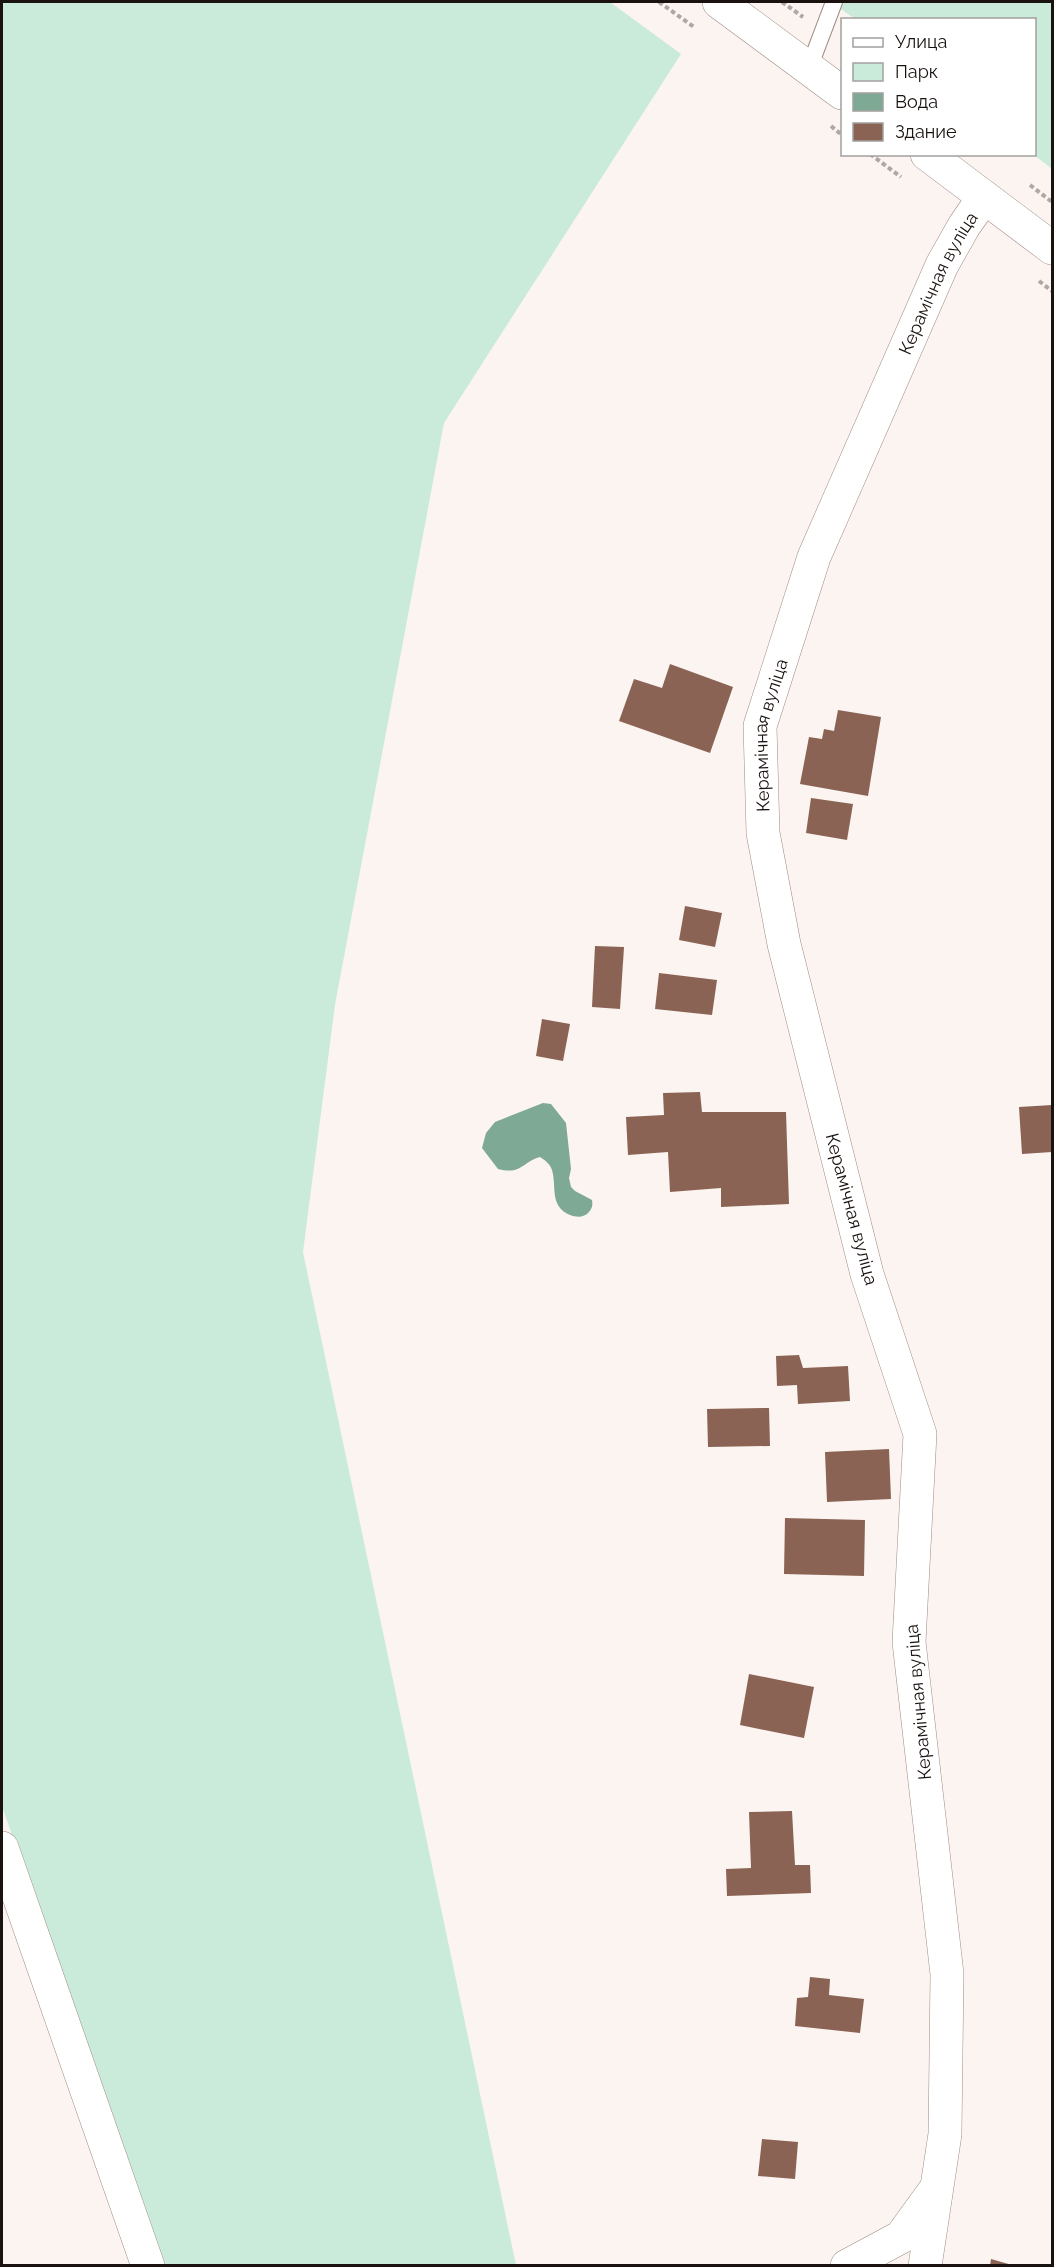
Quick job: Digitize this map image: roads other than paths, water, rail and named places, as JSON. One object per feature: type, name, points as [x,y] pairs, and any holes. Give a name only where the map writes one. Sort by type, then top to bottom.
[{"type":"street","points":[[719,2],[841,92]]},
{"type":"street","points":[[930,156],[1053,248]]},
{"type":"street","name":"Керамічная вуліца","points":[[925,2265],[945,2134],[947,1974],[909,1642],[920,1434],[867,1274],[784,944],[763,833],[760,726],[814,557],[942,265],[984,197]]},
{"type":"street","points":[[2,1848],[148,2265]]},
{"type":"street","points":[[847,2265],[901,2237],[937,2186]]},
{"type":"lane","points":[[808,68],[834,2]]},
{"type":"water","points":[[543,1103],[551,1104],[566,1123],[571,1187],[592,1200],[591,1209],[584,1216],[570,1215],[559,1207],[555,1196],[552,1170],[542,1158],[534,1159],[517,1169],[498,1169],[482,1148],[486,1133],[495,1122]]}]
